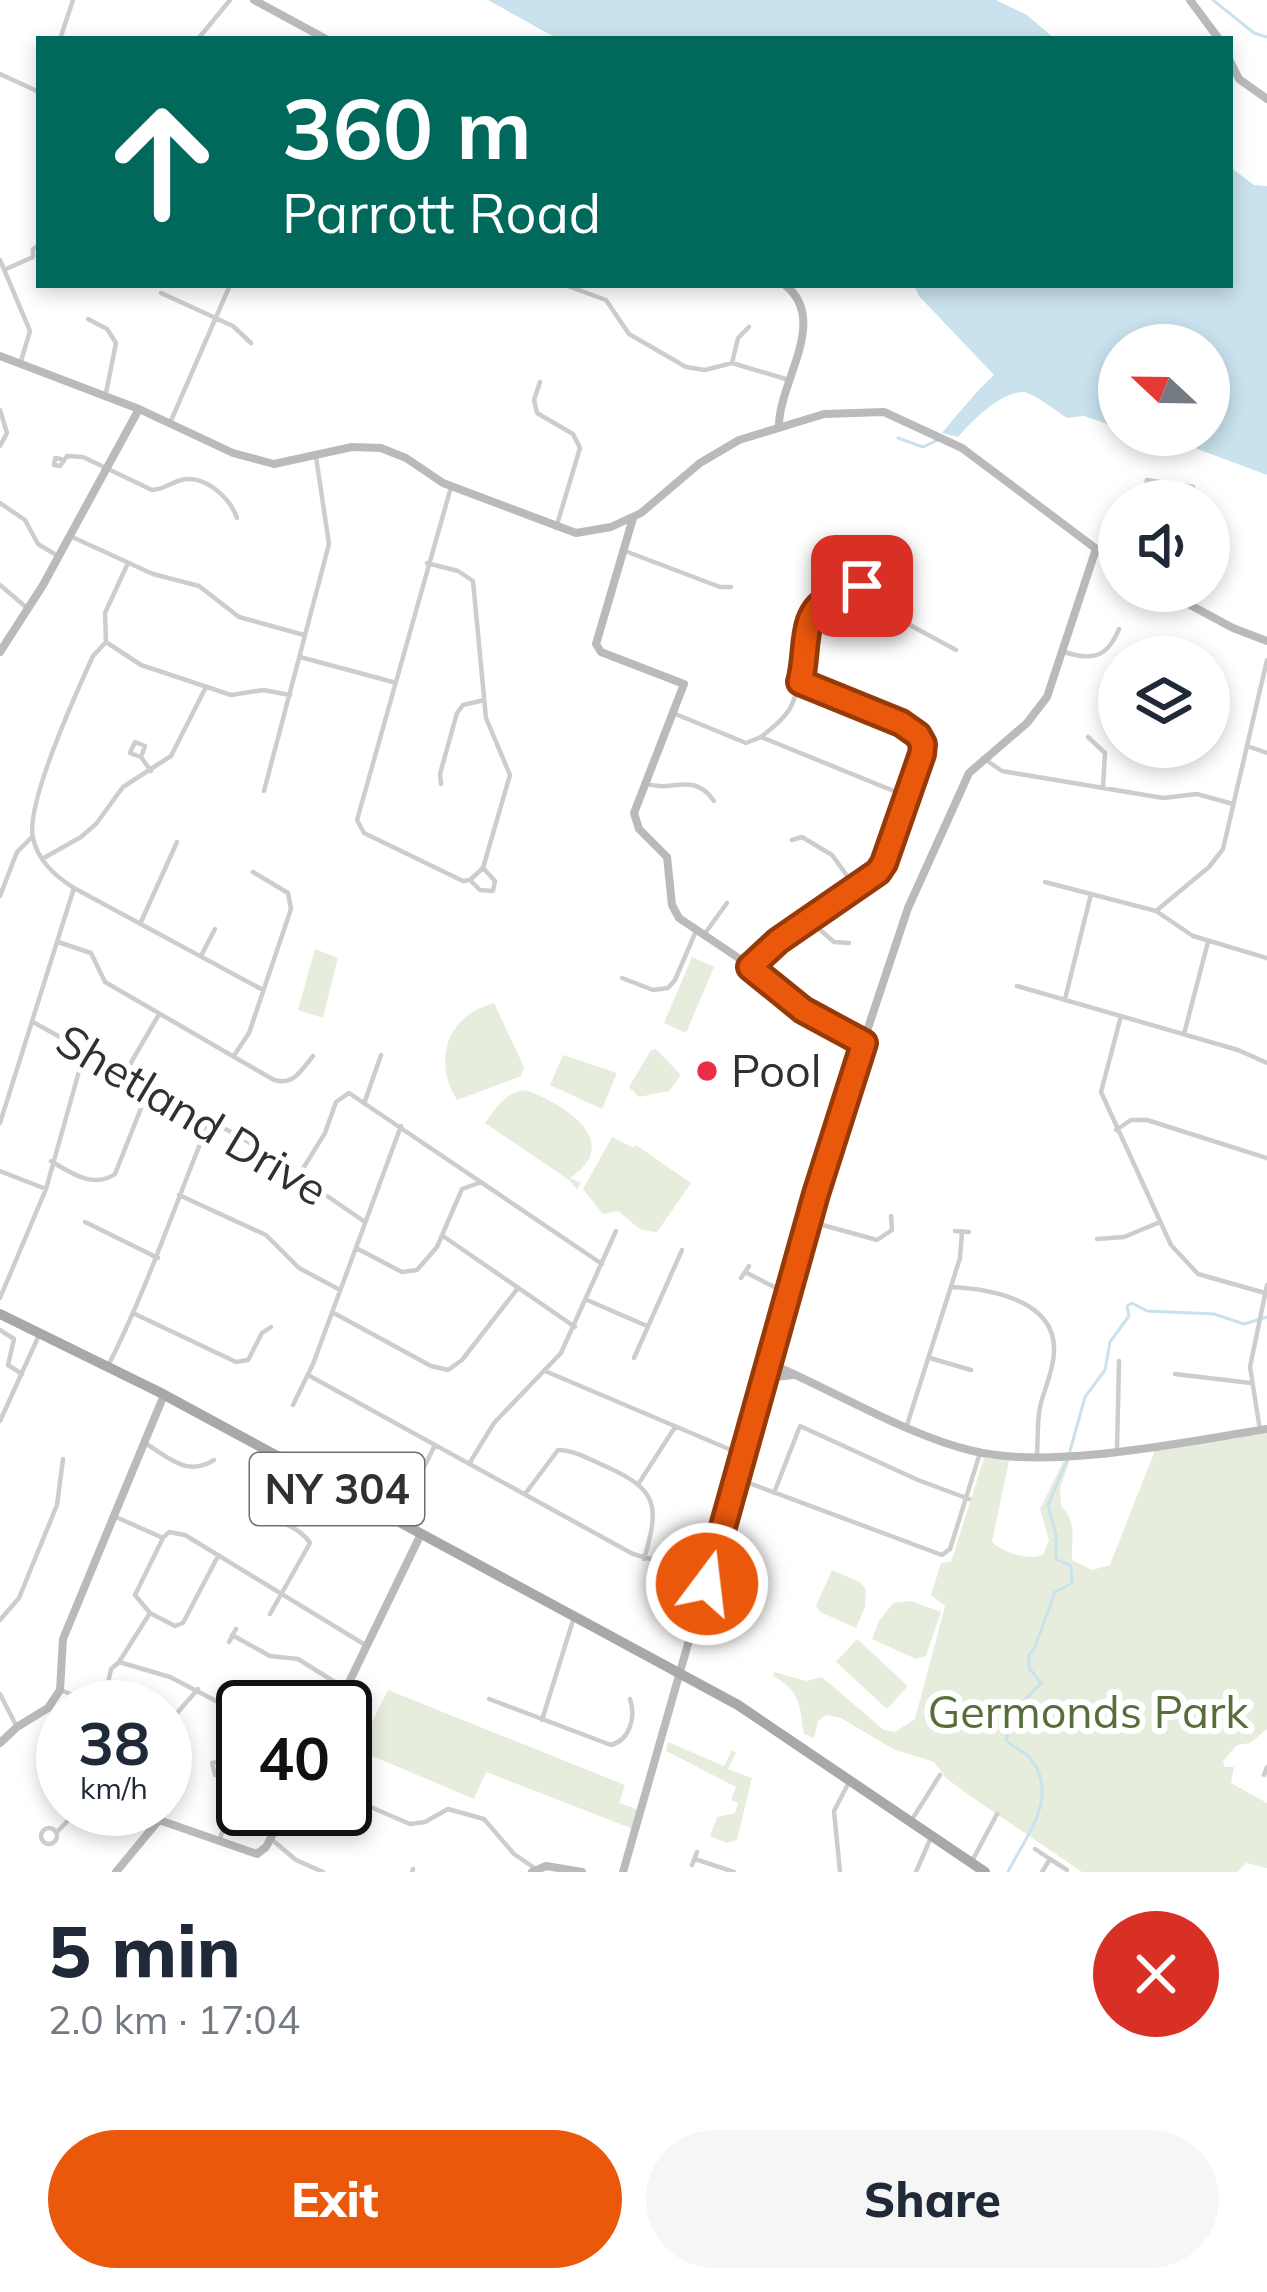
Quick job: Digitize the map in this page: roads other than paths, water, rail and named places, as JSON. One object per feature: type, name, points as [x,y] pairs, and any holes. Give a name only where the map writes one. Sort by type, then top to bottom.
[{"type":"main road","name":"NY 304","points":[[0,1314],[164,1395],[758,1717],[985,1872]]},
{"type":"street","points":[[61,36],[74,0]]},
{"type":"street","points":[[200,36],[230,0]]},
{"type":"street","points":[[254,0],[312,36]]},
{"type":"street","points":[[1190,0],[1217,36]]},
{"type":"street","points":[[1233,67],[1239,79],[1267,99]]},
{"type":"street","points":[[0,74],[36,89]]},
{"type":"street","points":[[0,260],[30,331],[20,363]]},
{"type":"street","points":[[6,269],[36,260]]},
{"type":"street","points":[[170,425],[229,288]]},
{"type":"street","points":[[573,288],[606,300],[629,334],[680,364],[705,370],[732,363],[789,380]]},
{"type":"street","points":[[779,427],[804,314],[798,297],[788,288]]},
{"type":"street","points":[[161,293],[241,331],[250,344]]},
{"type":"street","points":[[88,319],[107,329],[116,344],[105,398]]},
{"type":"street","points":[[732,363],[738,338],[748,327]]},
{"type":"street","points":[[0,356],[263,462],[284,463],[352,447],[382,448],[451,487],[556,527],[587,533],[633,518],[711,455],[824,414],[879,411],[906,419],[967,452],[1098,554]]},
{"type":"street","points":[[540,382],[534,400],[537,413],[573,434],[580,448],[556,527]]},
{"type":"street","points":[[0,652],[139,409]]},
{"type":"street","points":[[0,410],[7,433],[0,446]]},
{"type":"street","points":[[61,459],[83,457],[152,490],[180,481],[199,482],[226,497],[237,518]]},
{"type":"street","points":[[264,791],[329,544],[316,457]]},
{"type":"street","points":[[427,563],[458,571],[473,581],[490,732],[510,775],[483,868],[474,877],[454,878],[359,827],[358,809],[427,563],[451,487]]},
{"type":"street","points":[[0,503],[25,520],[38,544],[58,556]]},
{"type":"street","points":[[633,518],[596,646],[682,681],[684,687],[634,806],[635,821],[667,856],[673,910],[803,1010],[864,1043]]},
{"type":"street","points":[[70,536],[153,574],[199,586],[239,617],[305,635]]},
{"type":"street","points":[[625,551],[731,587]]},
{"type":"street","points":[[623,1872],[808,1222],[912,897],[939,845],[962,784],[983,758],[1035,715],[1051,688],[1095,552]]},
{"type":"street","points":[[128,563],[105,614],[106,642],[87,668],[48,769],[32,817],[32,837],[54,875],[263,990]]},
{"type":"street","points":[[859,603],[862,568]]},
{"type":"street","points":[[0,585],[27,608]]},
{"type":"street","points":[[673,712],[746,743],[761,737],[790,709],[815,608],[831,597],[895,617],[956,650]]},
{"type":"street","points":[[1203,612],[1267,641]]},
{"type":"street","points":[[1064,652],[1082,658],[1100,656],[1111,647],[1119,629]]},
{"type":"street","points":[[106,642],[141,664],[231,695],[263,690],[290,695]]},
{"type":"street","points":[[300,657],[393,682]]},
{"type":"street","points":[[1156,910],[1218,858],[1267,660]]},
{"type":"street","points":[[750,967],[884,863],[922,754],[918,735],[901,723],[800,682]]},
{"type":"street","points":[[42,860],[81,837],[123,787],[171,756],[206,686]]},
{"type":"street","points":[[441,784],[457,713],[463,705],[484,700]]},
{"type":"street","points":[[761,737],[907,797]]},
{"type":"street","points":[[1088,737],[1106,753],[1103,788]]},
{"type":"street","points":[[1248,747],[1267,753]]},
{"type":"street","points":[[141,757],[152,771]]},
{"type":"street","points":[[983,758],[1002,771],[1163,797],[1197,794],[1234,804]]},
{"type":"street","points":[[644,783],[662,788],[688,782],[707,790],[715,801]]},
{"type":"street","points":[[0,896],[17,852],[32,837]]},
{"type":"street","points":[[792,839],[802,837],[820,845],[856,888]]},
{"type":"street","points":[[141,922],[177,842]]},
{"type":"street","points":[[474,877],[481,890],[493,891],[495,880],[483,868]]},
{"type":"street","points":[[235,1054],[243,1046],[292,900],[279,886],[253,872]]},
{"type":"street","points":[[1045,882],[1156,910],[1178,928],[1208,942],[1267,958]]},
{"type":"street","points":[[0,1121],[74,888]]},
{"type":"street","points":[[1065,999],[1090,894]]},
{"type":"street","points":[[622,978],[656,990],[668,988],[699,933],[727,903]]},
{"type":"street","points":[[809,920],[834,942],[849,943]]},
{"type":"street","points":[[201,956],[214,929]]},
{"type":"street","points":[[58,941],[91,953],[105,982],[158,1016],[281,1082],[295,1078],[313,1056]]},
{"type":"street","points":[[1184,1034],[1208,942]]},
{"type":"street","points":[[1017,986],[1238,1050],[1267,1063]]},
{"type":"street","points":[[124,1073],[158,1016]]},
{"type":"street","points":[[770,1363],[907,1426],[980,1453],[1037,1458],[1263,1430],[1251,1383],[1252,1349],[1266,1289],[1198,1274],[1178,1256],[1101,1092],[1121,1016]]},
{"type":"street","name":"Shetland Drive","points":[[33,1022],[299,1175],[365,1222],[293,1405]]},
{"type":"street","points":[[0,1298],[46,1189],[85,1050]]},
{"type":"street","points":[[365,1101],[381,1055]]},
{"type":"street","points":[[51,1161],[97,1181],[115,1174],[149,1088]]},
{"type":"street","points":[[299,1175],[325,1133],[339,1096],[350,1093],[602,1264]]},
{"type":"street","points":[[1116,1130],[1131,1120],[1148,1120],[1267,1158]]},
{"type":"street","points":[[108,1366],[135,1314],[209,1121]]},
{"type":"street","points":[[365,1222],[400,1126]]},
{"type":"street","points":[[0,1172],[46,1189]]},
{"type":"street","points":[[356,1248],[410,1272],[425,1264],[443,1236],[462,1189],[485,1184]]},
{"type":"street","points":[[179,1195],[266,1235],[298,1268],[340,1289]]},
{"type":"street","points":[[808,1222],[877,1240],[892,1230],[891,1216]]},
{"type":"street","points":[[85,1222],[158,1258]]},
{"type":"street","points":[[1096,1239],[1124,1237],[1160,1222]]},
{"type":"street","points":[[469,1464],[487,1431],[561,1353],[616,1231]]},
{"type":"street","points":[[907,1426],[962,1252],[962,1232]]},
{"type":"street","points":[[443,1236],[575,1327]]},
{"type":"street","points":[[634,1358],[682,1250]]},
{"type":"street","points":[[745,1272],[788,1294]]},
{"type":"street","points":[[952,1287],[1008,1297],[1028,1306],[1048,1324],[1054,1352],[1039,1414],[1037,1458]]},
{"type":"street","points":[[332,1312],[431,1366],[448,1370],[462,1360],[518,1288]]},
{"type":"street","points":[[587,1300],[648,1326]]},
{"type":"street","points":[[135,1314],[236,1362],[248,1360],[262,1333],[271,1328]]},
{"type":"street","points":[[0,1330],[15,1340],[8,1365],[22,1373]]},
{"type":"street","points":[[0,1421],[40,1333]]},
{"type":"street","points":[[930,1358],[971,1370]]},
{"type":"street","points":[[1117,1449],[1119,1361]]},
{"type":"street","points":[[545,1371],[743,1455]]},
{"type":"street","points":[[1175,1373],[1251,1383]]},
{"type":"street","points":[[308,1375],[644,1559],[709,1576]]},
{"type":"street","points":[[763,1386],[775,1376],[797,1376]]},
{"type":"street","points":[[61,1680],[63,1640],[164,1395]]},
{"type":"street","points":[[774,1493],[800,1426],[968,1498]]},
{"type":"street","points":[[639,1483],[675,1427]]},
{"type":"street","points":[[145,1443],[192,1470],[214,1460]]},
{"type":"street","points":[[422,1469],[435,1445]]},
{"type":"street","points":[[525,1494],[558,1450],[569,1450],[639,1483],[655,1515],[644,1559]]},
{"type":"street","points":[[736,1478],[945,1554],[980,1453]]},
{"type":"street","points":[[0,1621],[19,1598],[58,1505],[63,1459]]},
{"type":"street","points":[[270,1614],[310,1543],[306,1535],[266,1508],[284,1460]]},
{"type":"street","points":[[116,1517],[163,1538]]},
{"type":"street","points":[[218,1556],[180,1626],[150,1612],[135,1595],[163,1538],[176,1532],[218,1556],[367,1646]]},
{"type":"street","points":[[350,1680],[421,1534]]},
{"type":"street","points":[[107,1680],[150,1612]]},
{"type":"street","points":[[542,1720],[574,1617]]},
{"type":"street","points":[[232,1635],[270,1656],[298,1660],[331,1680]]},
{"type":"street","points":[[119,1662],[170,1677],[216,1700]]},
{"type":"street","points":[[192,1697],[198,1690]]},
{"type":"street","points":[[0,1694],[17,1727]]},
{"type":"street","points":[[489,1699],[614,1745],[628,1731],[633,1712],[630,1699]]},
{"type":"street","points":[[0,1743],[36,1715]]},
{"type":"street","points":[[911,1821],[940,1775]]},
{"type":"street","points":[[840,1872],[834,1811],[851,1779]]},
{"type":"street","points":[[372,1808],[410,1824],[428,1821],[448,1809],[481,1817],[534,1870],[548,1866],[582,1872]]},
{"type":"street","points":[[971,1862],[997,1814]]},
{"type":"street","points":[[116,1872],[160,1820],[257,1854],[272,1836]]},
{"type":"street","points":[[916,1872],[932,1835]]},
{"type":"street","points":[[219,1841],[221,1836]]},
{"type":"street","points":[[271,1839],[323,1872]]},
{"type":"street","points":[[1035,1849],[1067,1870]]},
{"type":"street","points":[[695,1859],[734,1872]]},
{"type":"street","points":[[1042,1872],[1050,1859]]},
{"type":"water","points":[[488,0],[996,0],[1027,15],[1052,36],[553,36]]},
{"type":"water","points":[[1233,169],[1254,185],[1267,186],[1267,475],[1216,456],[1230,456],[1230,324],[1098,324],[1098,421],[1067,418],[1024,392],[997,402],[958,437],[942,433],[994,375],[915,288],[1233,288]]},
{"type":"waterway","points":[[1213,0],[1254,33],[1267,37]]},
{"type":"waterway","points":[[898,438],[923,447],[940,439]]},
{"type":"waterway","points":[[1070,1451],[1085,1397],[1105,1370],[1110,1342],[1129,1316],[1127,1306],[1214,1314],[1244,1324],[1267,1317]]},
{"type":"waterway","points":[[1008,1872],[1041,1801],[1038,1771],[1029,1757],[1006,1740],[1013,1712],[1041,1683],[1029,1668],[1029,1655],[1055,1592],[1072,1583],[1071,1566],[1056,1559],[1056,1534],[1048,1505],[1067,1460]]},
{"type":"place","name":"Pool","points":[[707,1071]]},
{"type":"park label","name":"Germonds Park","points":[[1088,1712]]}]
